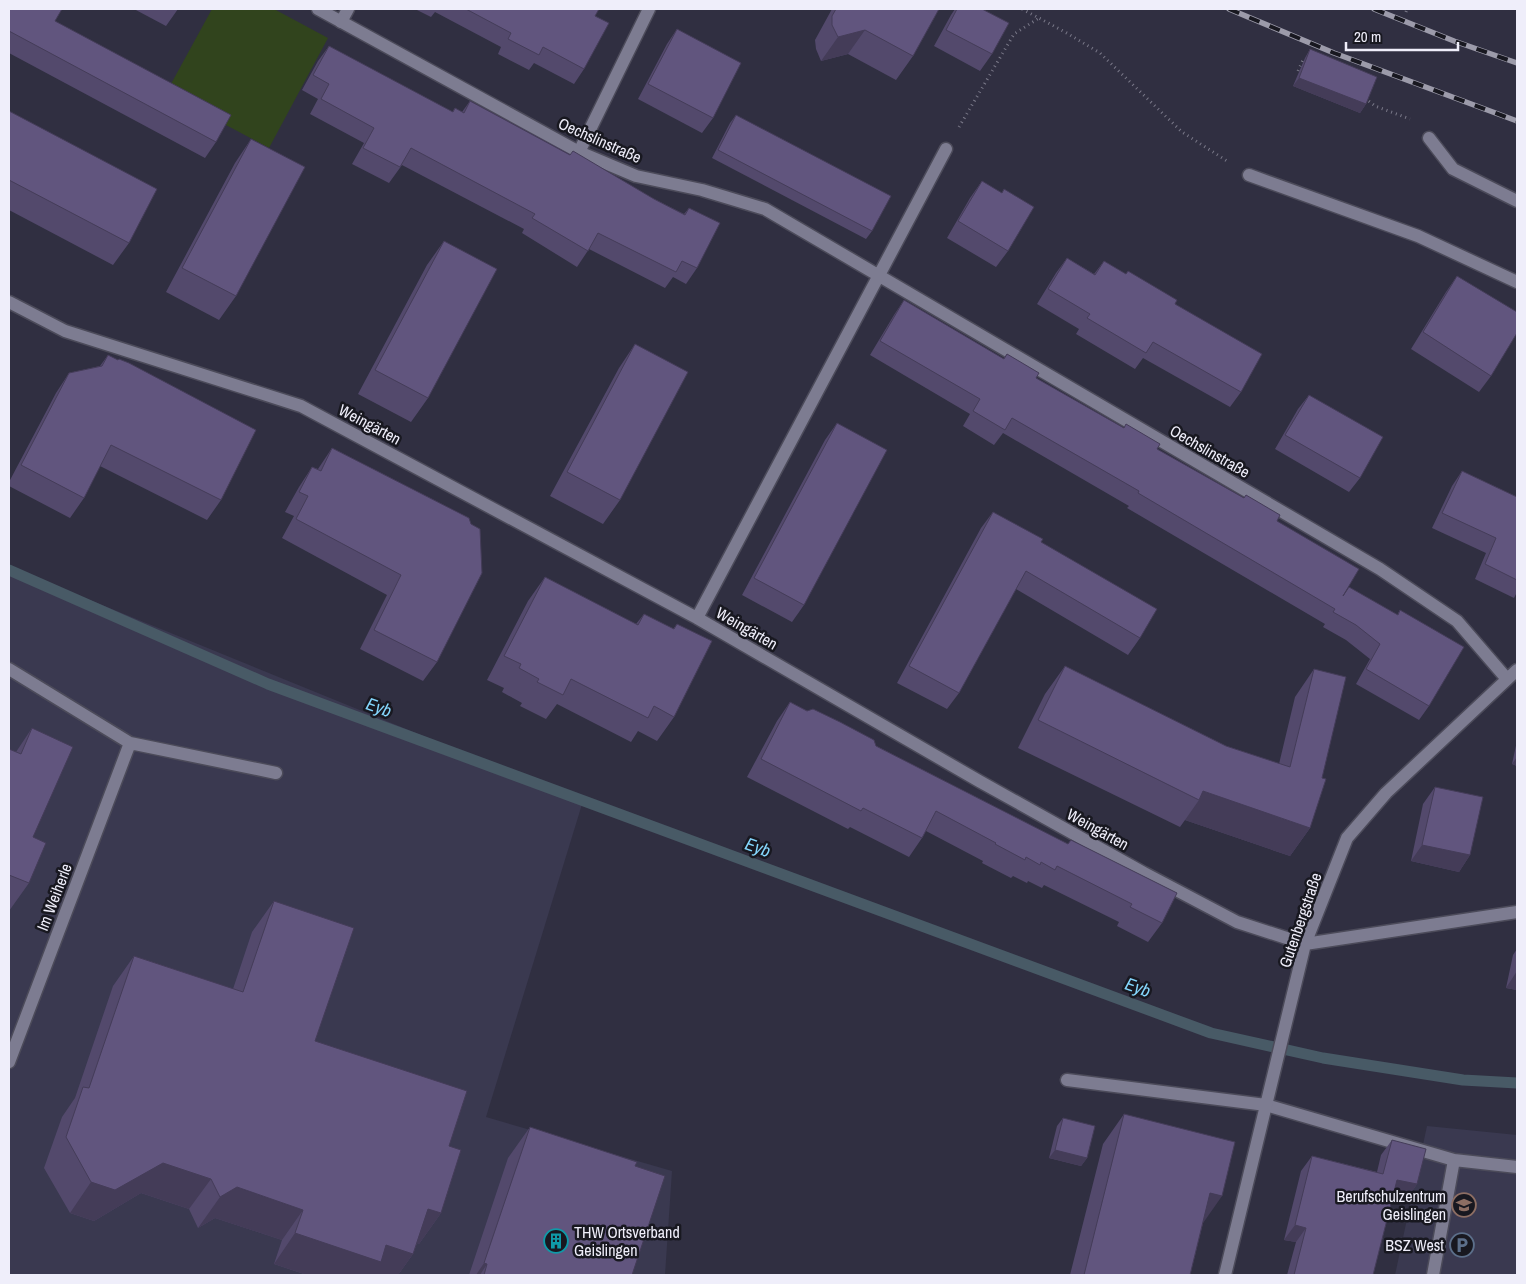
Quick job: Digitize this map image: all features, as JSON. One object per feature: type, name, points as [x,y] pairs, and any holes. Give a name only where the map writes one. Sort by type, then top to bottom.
[{"type":"street","name":"Oechslinstraße","points":[[318,9],[579,152],[636,176],[702,190],[765,209],[1380,569],[1457,621],[1507,679]]},
{"type":"street","points":[[341,22],[348,9]]},
{"type":"street","points":[[579,152],[649,9]]},
{"type":"street","points":[[1429,138],[1453,169],[1517,201]]},
{"type":"street","points":[[878,276],[946,149]]},
{"type":"street","points":[[1249,175],[1418,236],[1517,282]]},
{"type":"street","name":"Weingärten","points":[[697,618],[878,276]]},
{"type":"street","name":"Weingärten","points":[[9,302],[65,331],[301,406],[697,618],[979,781],[1237,922],[1305,944],[1517,912]]},
{"type":"street","points":[[9,669],[130,743],[276,773]]},
{"type":"street","name":"Gutenbergstraße","points":[[1225,1275],[1305,944],[1348,838],[1386,793],[1517,670]]},
{"type":"street","name":"Im Weiherle","points":[[9,1062],[130,743]]},
{"type":"street","points":[[1067,1080],[1266,1105],[1454,1160],[1517,1167]]},
{"type":"street","points":[[1432,1275],[1454,1160]]},
{"type":"path","points":[[1022,9],[1100,53],[1182,132],[1249,175]]},
{"type":"path","points":[[946,149],[1014,34],[1039,18]]},
{"type":"path","points":[[1298,71],[1303,60]]},
{"type":"path","points":[[1359,96],[1367,98],[1375,106],[1412,120],[1429,138]]},
{"type":"shaded area","points":[[9,567],[583,801],[486,1117],[672,1171],[665,1275],[9,1275]]},
{"type":"shaded area","name":"Berufschulzentrum Geislingen","points":[[1427,1126],[1517,1135],[1517,1275],[1395,1275]]},
{"type":"green space","points":[[212,9],[274,9],[328,38],[269,148],[166,93]]},
{"type":"building","points":[[9,9],[62,9],[55,21],[231,115],[216,142],[9,31]]},
{"type":"building","points":[[466,9],[599,9],[595,16],[609,23],[584,69],[543,47],[539,55],[508,39],[511,33]]},
{"type":"building","points":[[836,9],[939,9],[913,56],[865,30],[838,37],[832,25],[832,16]]},
{"type":"building","points":[[957,9],[982,9],[1009,23],[992,54],[946,30]]},
{"type":"building","points":[[677,29],[741,63],[713,118],[648,84]]},
{"type":"building","points":[[329,46],[453,112],[455,108],[464,113],[470,101],[570,155],[573,151],[685,215],[689,208],[720,223],[697,268],[682,261],[676,272],[598,233],[588,251],[532,218],[535,214],[411,148],[400,167],[363,148],[374,128],[321,99],[329,84],[313,75]]},
{"type":"building","points":[[1310,49],[1377,77],[1366,104],[1299,78]]},
{"type":"building","points":[[9,111],[157,189],[129,243],[9,180]]},
{"type":"building","points":[[736,115],[891,196],[872,231],[718,150]]},
{"type":"building","points":[[251,139],[305,167],[236,296],[182,268]]},
{"type":"building","points":[[982,181],[1002,193],[1004,189],[1034,207],[1008,251],[958,221]]},
{"type":"building","points":[[444,241],[497,269],[428,398],[375,370]]},
{"type":"building","points":[[1067,258],[1095,275],[1104,261],[1126,274],[1128,271],[1177,300],[1175,304],[1262,354],[1241,392],[1153,342],[1146,353],[1087,318],[1090,314],[1048,289]]},
{"type":"building","points":[[1457,276],[1517,312],[1517,333],[1491,376],[1423,332]]},
{"type":"building","points":[[904,300],[1004,359],[1007,354],[1039,373],[1036,378],[1124,428],[1126,424],[1160,444],[1157,449],[1244,498],[1246,495],[1280,515],[1277,521],[1359,569],[1343,596],[1349,587],[1398,615],[1400,610],[1464,647],[1429,706],[1366,669],[1380,644],[1356,625],[1333,612],[1335,609],[1138,493],[1139,491],[1012,418],[1005,430],[973,411],[980,399],[880,341]]},
{"type":"building","points":[[635,344],[688,372],[620,500],[567,472]]},
{"type":"building","points":[[108,355],[129,363],[256,430],[221,500],[111,445],[84,498],[21,465],[69,373],[102,366]]},
{"type":"building","points":[[1309,395],[1383,437],[1360,478],[1285,435]]},
{"type":"building","points":[[837,423],[887,450],[804,605],[754,578]]},
{"type":"building","points":[[332,448],[469,518],[471,524],[480,529],[482,573],[437,662],[374,630],[401,575],[296,519],[308,496],[299,492],[312,467],[321,471]]},
{"type":"building","points":[[1462,471],[1517,497],[1517,580],[1485,564],[1496,538],[1442,513]]},
{"type":"building","points":[[993,512],[1043,539],[1041,542],[1157,609],[1140,638],[1026,571],[959,693],[909,666]]},
{"type":"building","points":[[545,577],[638,625],[644,614],[674,629],[677,624],[712,641],[674,717],[654,706],[648,718],[571,679],[563,695],[537,682],[539,679],[519,668],[521,664],[504,656]]},
{"type":"building","points":[[1065,666],[1226,746],[1290,767],[1314,669],[1346,677],[1322,778],[1326,779],[1310,828],[1203,791],[1199,800],[1038,720]]},
{"type":"building","points":[[790,702],[807,711],[813,709],[840,722],[874,740],[876,746],[1068,844],[1071,840],[1177,893],[1162,923],[1130,907],[1132,904],[1057,866],[1055,870],[1041,862],[1040,865],[1026,857],[1025,860],[936,811],[922,838],[863,808],[861,811],[761,759]]},
{"type":"building","points":[[32,728],[73,747],[33,837],[46,843],[29,883],[9,875],[9,749],[21,754]]},
{"type":"building","points":[[1435,787],[1483,797],[1470,855],[1422,845]]},
{"type":"building","points":[[274,901],[354,928],[315,1041],[467,1091],[449,1146],[461,1150],[441,1213],[428,1209],[413,1254],[386,1245],[381,1262],[295,1233],[303,1210],[237,1187],[220,1197],[211,1179],[163,1163],[115,1190],[91,1182],[66,1137],[83,1087],[89,1088],[134,956],[243,992]]},
{"type":"building","points":[[1124,1114],[1235,1142],[1222,1196],[1210,1193],[1190,1275],[1084,1275]]},
{"type":"building","points":[[1063,1118],[1095,1126],[1087,1158],[1055,1150]]},
{"type":"building","name":"THW Ortsverband Geislingen","points":[[530,1127],[637,1162],[635,1166],[665,1176],[632,1275],[484,1275],[487,1264],[484,1263]]},
{"type":"building","points":[[1392,1140],[1426,1149],[1417,1184],[1397,1180],[1373,1275],[1294,1275],[1306,1228],[1295,1225],[1312,1156],[1383,1174]]},
{"type":"waterway","name":"Eyb","points":[[9,570],[268,684],[1211,1033],[1323,1058],[1463,1080],[1517,1083]]},
{"type":"railway","points":[[1229,9],[1334,53],[1517,121]]},
{"type":"railway","points":[[1374,9],[1454,41],[1517,63]]},
{"type":"place","name":"Berufschulzentrum Geislingen","points":[[1464,1205]]},
{"type":"place","name":"THW Ortsverband Geislingen","points":[[556,1241]]},
{"type":"place","name":"BSZ West","points":[[1462,1245]]}]
